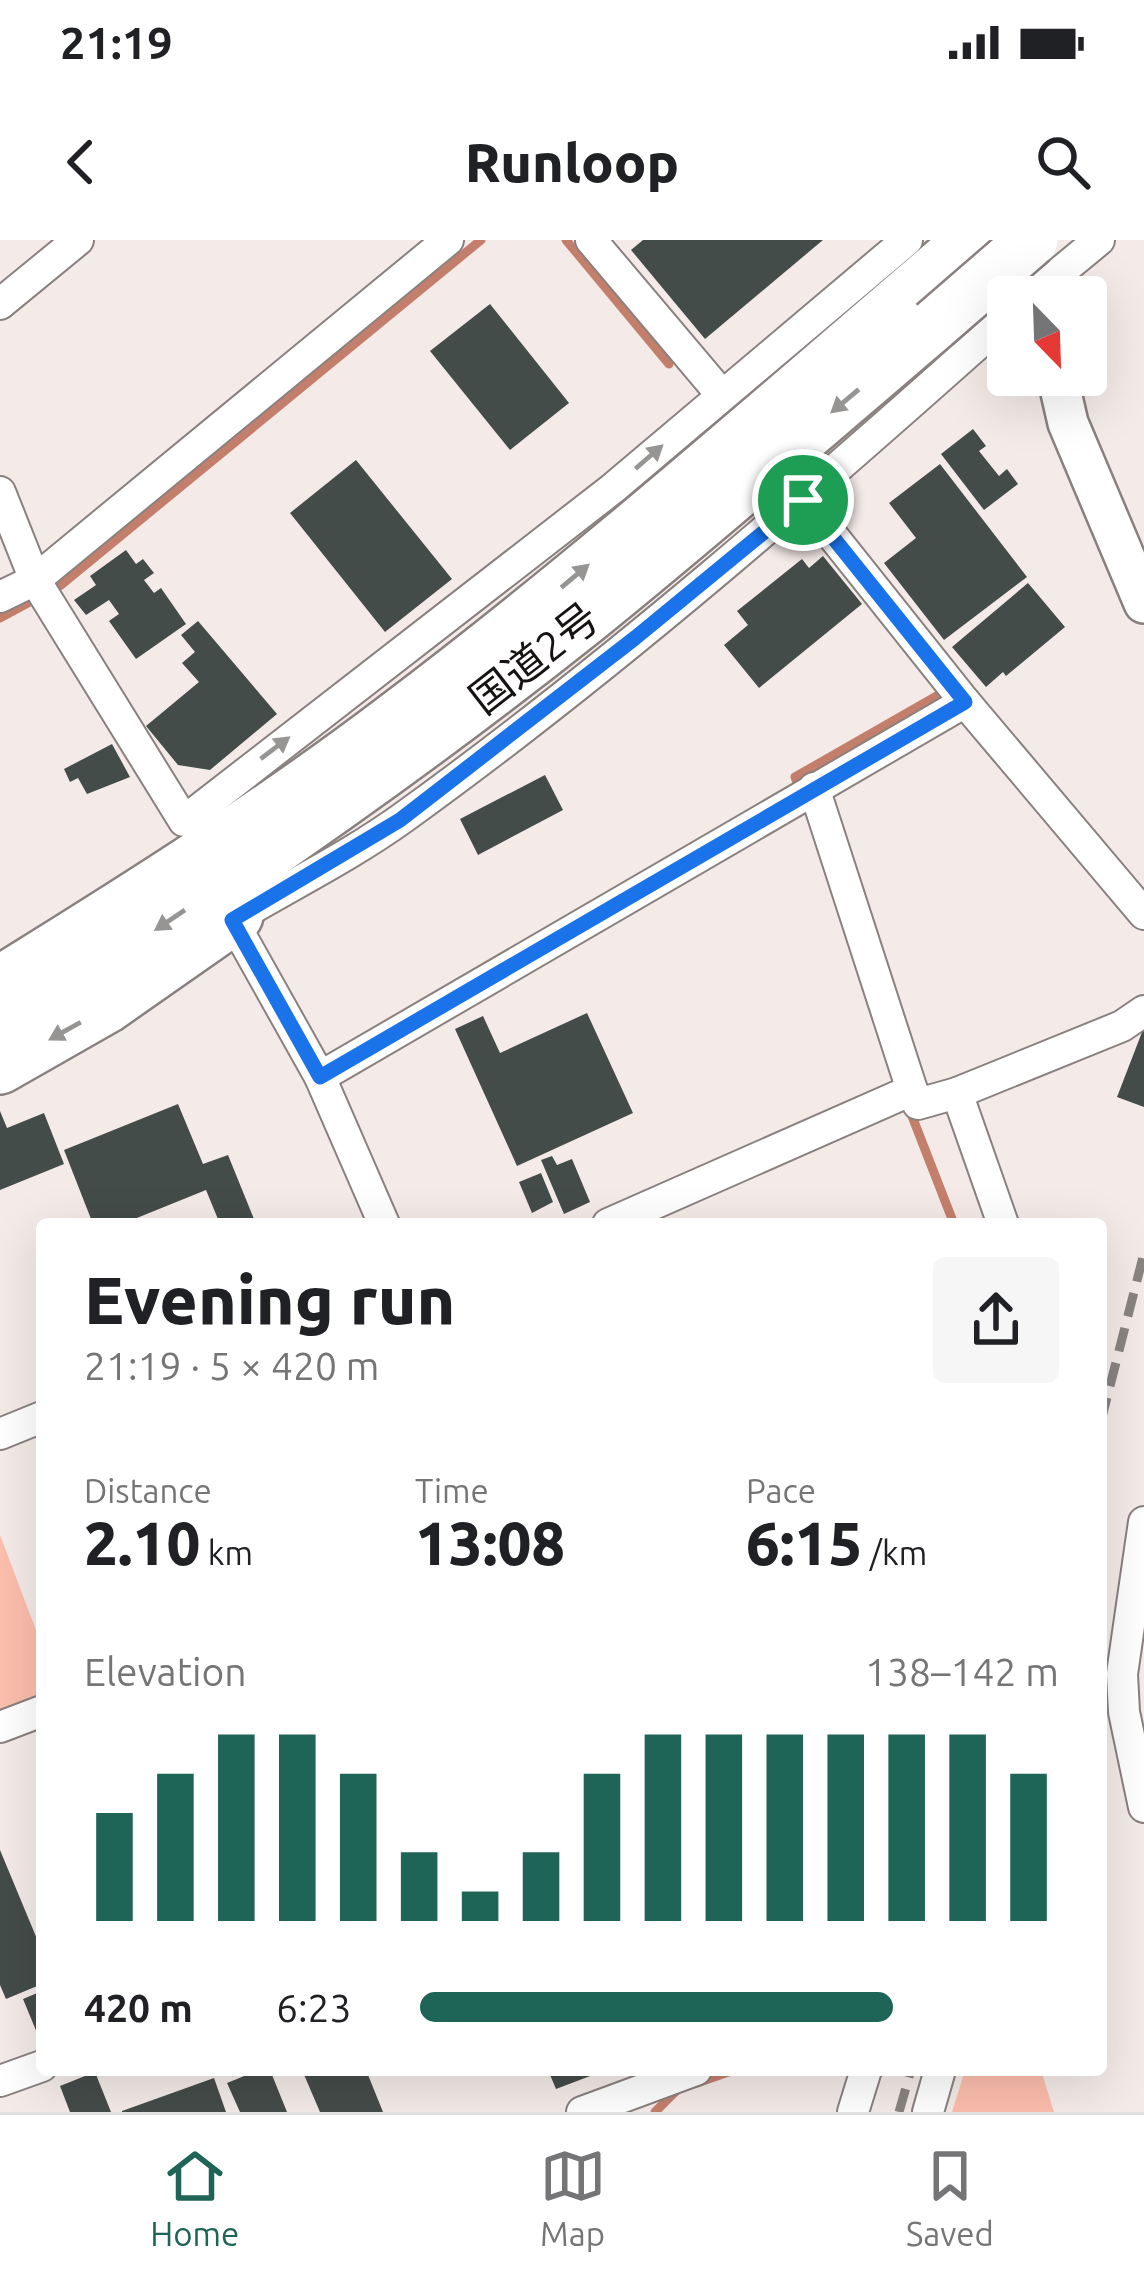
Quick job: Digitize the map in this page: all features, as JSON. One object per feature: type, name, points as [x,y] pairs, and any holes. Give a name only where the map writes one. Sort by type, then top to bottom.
[{"type":"highway","name":"国道2号","points":[[0,1029],[278,848],[588,617],[744,487],[919,310],[970,240]]},
{"type":"highway","name":"国道2号","points":[[0,982],[249,822],[391,721],[919,310],[1032,240]]},
{"type":"highway","points":[[0,1068],[107,1007],[232,920],[603,634],[744,487]]},
{"type":"highway","points":[[0,941],[184,821],[391,721]]},
{"type":"street","points":[[0,304],[77,240]]},
{"type":"street","points":[[0,597],[41,589],[448,240]]},
{"type":"street","points":[[592,240],[721,394]]},
{"type":"street","points":[[0,492],[41,589],[184,821],[612,489],[907,240]]},
{"type":"street","points":[[1011,240],[1023,276]]},
{"type":"street","points":[[1055,276],[1099,240]]},
{"type":"street","points":[[381,1218],[320,1077],[232,920],[400,820],[635,638],[803,500],[987,336]]},
{"type":"street","points":[[1062,396],[1068,423],[1144,603]]},
{"type":"street","points":[[803,500],[1144,914]]},
{"type":"street","points":[[320,1077],[965,702]]},
{"type":"street","points":[[805,793],[906,1092],[918,1104],[957,1094],[1122,1026],[1144,1011]]},
{"type":"street","points":[[622,1218],[906,1092]]},
{"type":"street","points":[[957,1094],[1001,1218]]},
{"type":"street","points":[[0,1434],[36,1419]]},
{"type":"street","points":[[1144,1522],[1139,1581],[1112,1678],[1144,1808]]},
{"type":"street","points":[[0,1727],[36,1713]]},
{"type":"street","points":[[0,2081],[36,2068]]},
{"type":"street","points":[[582,2112],[679,2076]]},
{"type":"street","points":[[854,2112],[864,2076]]},
{"type":"street","points":[[928,2112],[938,2076]]},
{"type":"shaded area","points":[[0,1535],[36,1630],[36,1705],[0,1719]]},
{"type":"shaded area","points":[[963,2076],[1043,2076],[1054,2112],[952,2112]]},
{"type":"building","points":[[643,240],[823,240],[705,339],[631,250]]},
{"type":"building","points":[[490,304],[569,403],[510,450],[430,351]]},
{"type":"building","points":[[973,429],[986,446],[979,451],[999,476],[1007,469],[1018,484],[984,510],[941,454]]},
{"type":"building","points":[[356,460],[452,579],[385,632],[290,513]]},
{"type":"building","points":[[940,464],[1027,577],[944,640],[884,563],[916,538],[889,503]]},
{"type":"building","points":[[126,550],[136,564],[143,559],[154,573],[144,580],[154,593],[161,588],[186,624],[136,659],[109,621],[119,614],[109,600],[86,615],[74,600],[96,585],[90,576]]},
{"type":"building","points":[[823,556],[862,604],[759,688],[724,645],[748,625],[737,611],[802,559],[809,568]]},
{"type":"building","points":[[1028,583],[1065,627],[986,687],[952,647]]},
{"type":"building","points":[[198,621],[277,714],[210,770],[178,765],[146,726],[199,682],[182,663],[195,652],[181,635]]},
{"type":"building","points":[[112,744],[130,777],[87,794],[78,778],[70,782],[64,769]]},
{"type":"building","points":[[545,775],[563,810],[478,855],[460,819]]},
{"type":"building","points":[[587,1013],[633,1113],[517,1166],[455,1029],[483,1016],[500,1053]]},
{"type":"building","points":[[1144,1027],[1144,1107],[1117,1097]]},
{"type":"building","points":[[178,1104],[203,1164],[228,1155],[254,1218],[218,1218],[206,1190],[137,1218],[91,1218],[64,1150]]},
{"type":"building","points":[[0,1111],[7,1128],[44,1113],[64,1164],[0,1190]]},
{"type":"building","points":[[552,1156],[557,1165],[572,1159],[590,1202],[564,1214],[541,1160]]},
{"type":"building","points":[[541,1173],[553,1202],[532,1213],[519,1182]]},
{"type":"building","points":[[0,1850],[36,1937],[36,1986],[6,1999],[0,1985]]},
{"type":"building","points":[[36,1994],[36,2030],[23,1999]]},
{"type":"building","points":[[97,2076],[111,2112],[70,2112],[60,2086]]},
{"type":"building","points":[[244,2076],[272,2076],[287,2112],[240,2112],[227,2083]]},
{"type":"building","points":[[305,2076],[368,2076],[383,2112],[320,2112]]},
{"type":"building","points":[[551,2076],[590,2076],[556,2089]]},
{"type":"building","points":[[214,2078],[226,2112],[122,2112],[122,2111]]},
{"type":"waterway","points":[[0,618],[61,585],[481,240]]},
{"type":"waterway","points":[[566,240],[669,364]]},
{"type":"waterway","points":[[801,794],[795,777],[942,693],[939,689]]},
{"type":"waterway","points":[[910,1111],[952,1218]]},
{"type":"waterway","points":[[697,2083],[717,2076]]},
{"type":"waterway","points":[[655,2112],[676,2091]]},
{"type":"railway","points":[[1107,1398],[1144,1253]]},
{"type":"railway","points":[[899,2112],[909,2076]]},
{"type":"route","points":[[803,500],[965,702],[320,1077],[232,920],[400,820],[635,638],[803,500]]}]
